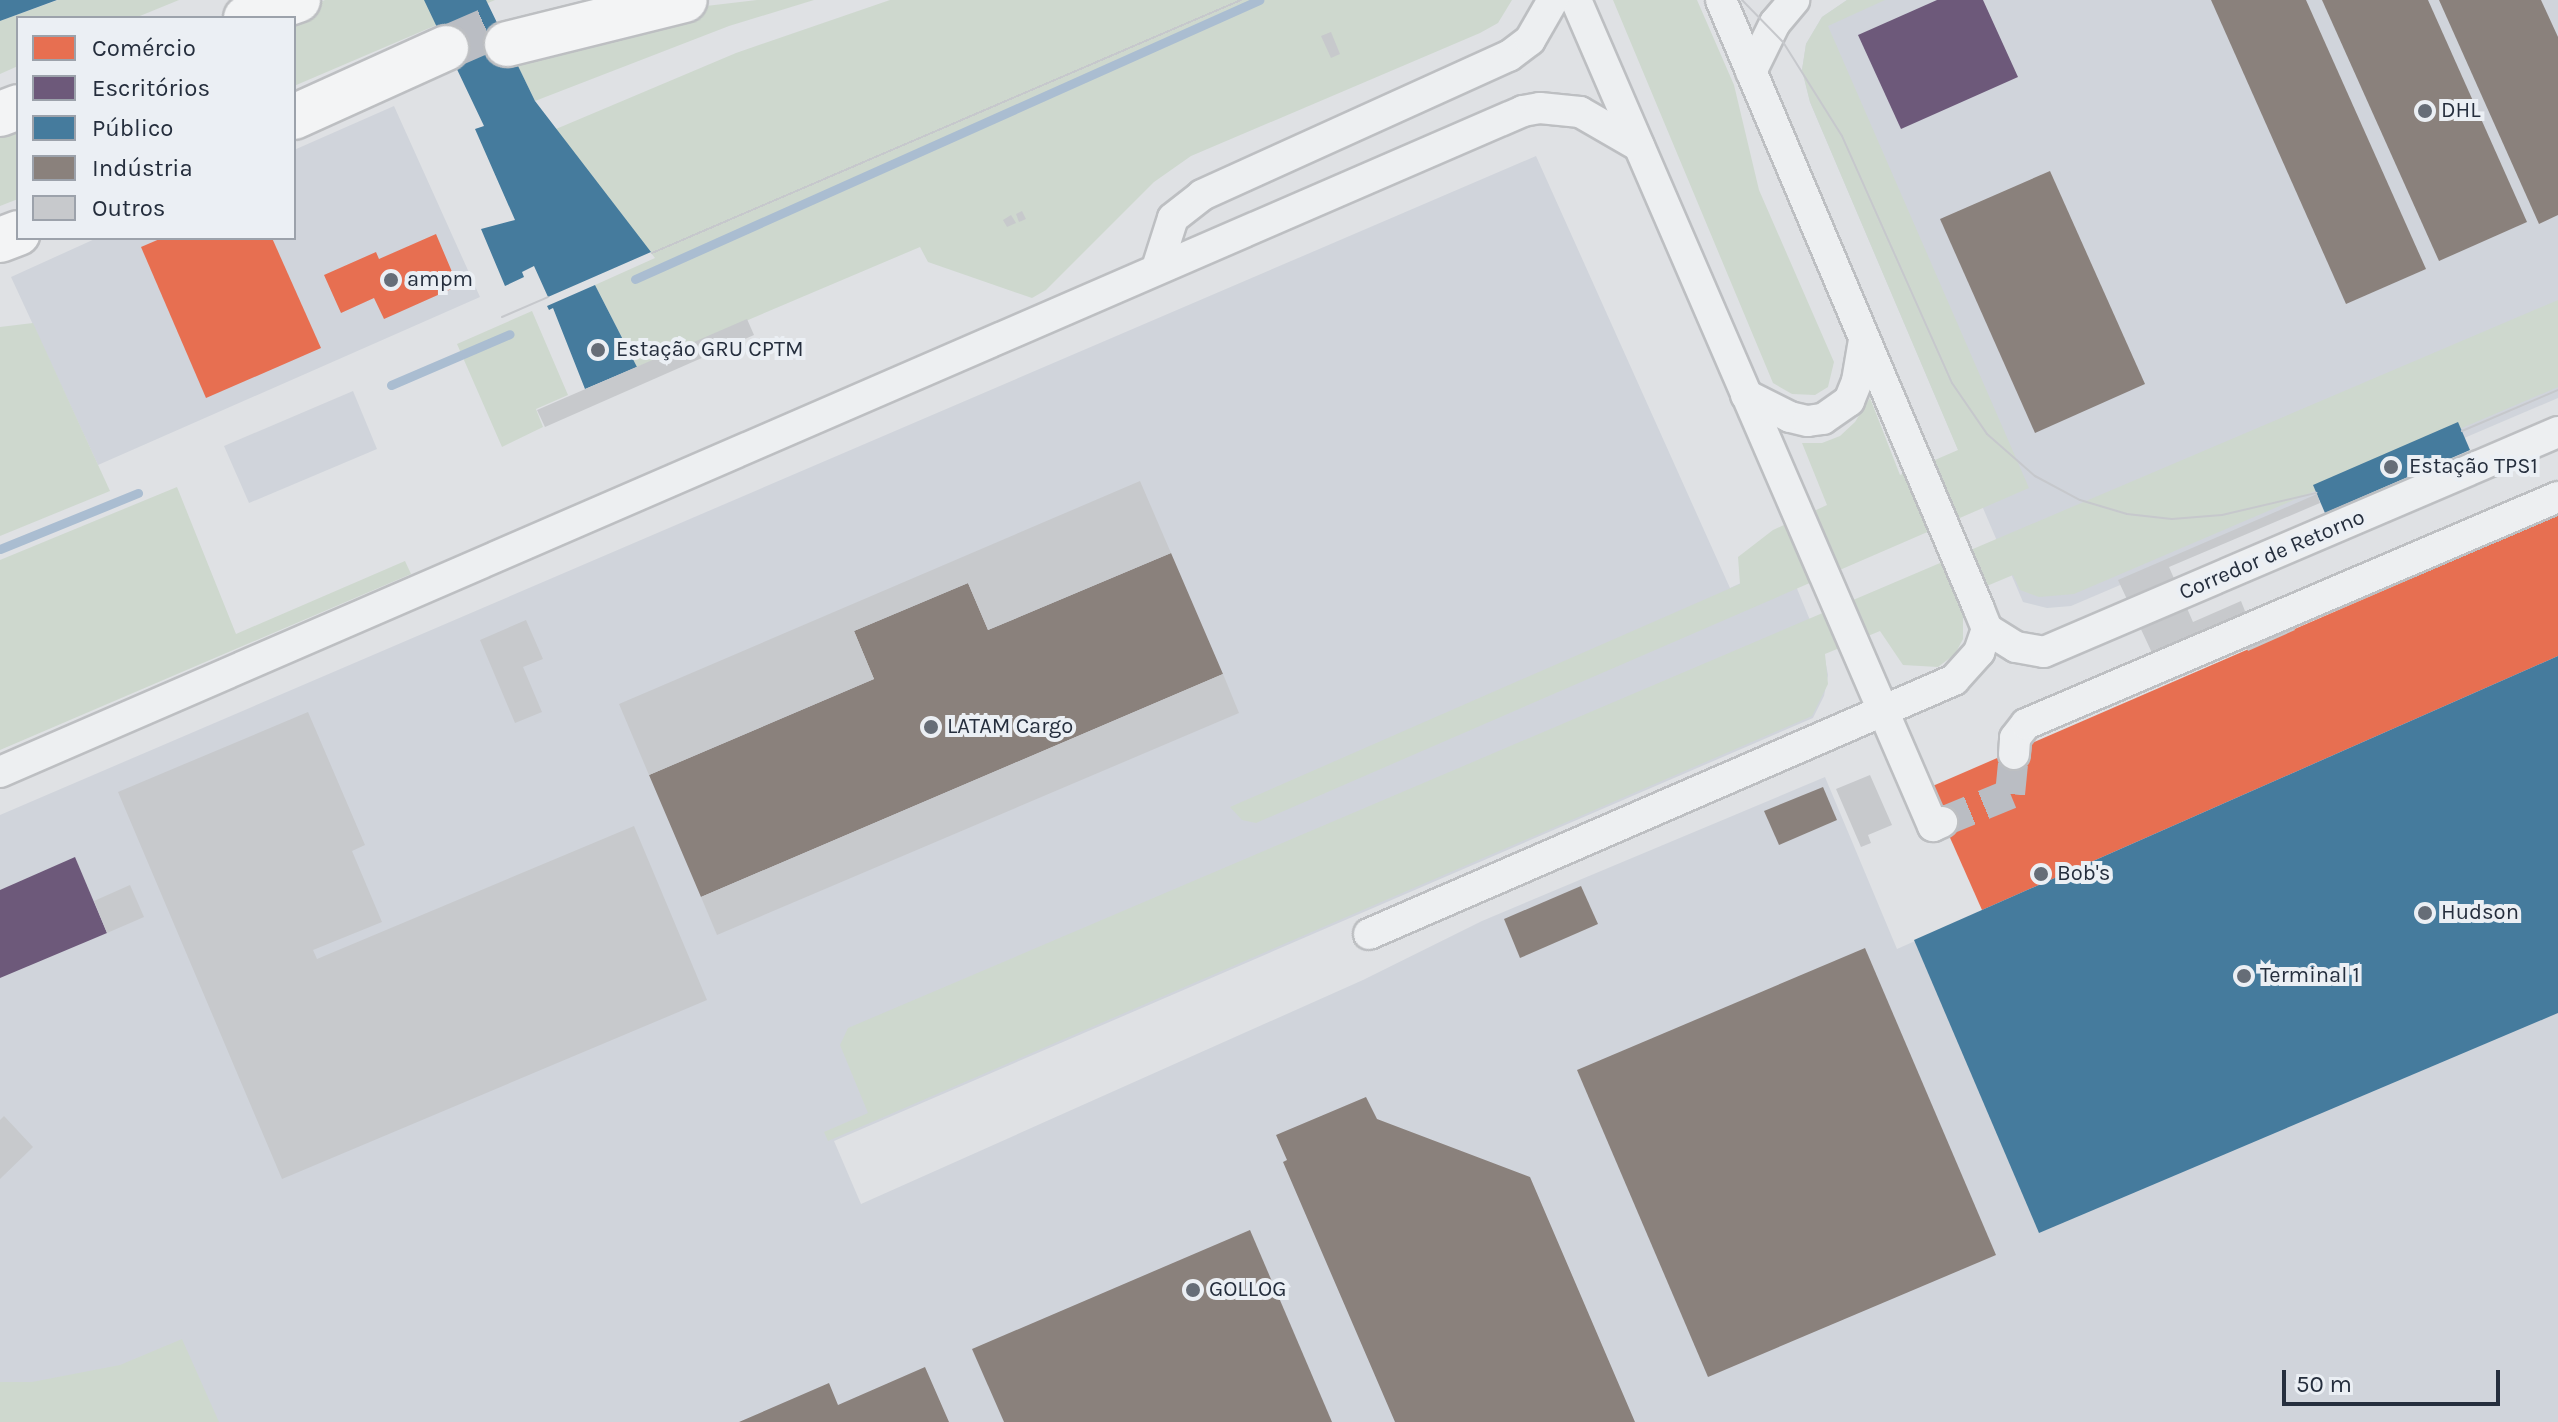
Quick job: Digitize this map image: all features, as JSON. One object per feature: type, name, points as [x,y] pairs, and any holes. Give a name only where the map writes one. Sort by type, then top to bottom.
[{"type":"main road","points":[[234,16],[260,0]]},
{"type":"main road","points":[[252,16],[298,0]]},
{"type":"main road","points":[[558,0],[503,35],[685,0]]},
{"type":"main road","points":[[304,113],[378,98],[451,57]]},
{"type":"street","points":[[1157,268],[1173,218],[1202,195],[1272,160],[1509,56],[1530,40],[1553,0]]},
{"type":"street","points":[[1576,0],[1883,711],[1938,824]]},
{"type":"street","points":[[1369,934],[1954,680],[1979,652],[1983,619],[1721,0]]},
{"type":"street","points":[[1751,72],[1775,23],[1794,0]]},
{"type":"street","points":[[0,772],[1523,111],[1540,108],[1580,112],[1639,146]]},
{"type":"street","points":[[1746,395],[1790,417],[1808,421],[1823,419],[1849,401],[1857,381],[1864,340]]},
{"type":"street","name":"Corredor de Retorno","points":[[1983,619],[2016,647],[2044,652],[2558,432]]},
{"type":"street","points":[[2014,754],[2015,738],[2026,724],[2558,497]]},
{"type":"shaded area","points":[[58,0],[179,0],[140,16],[16,16],[16,67],[0,74],[0,21]]},
{"type":"shaded area","points":[[325,0],[495,0],[296,85],[296,16],[288,16]]},
{"type":"shaded area","points":[[757,0],[814,0],[729,26],[535,101],[512,54],[689,8]]},
{"type":"shaded area","points":[[890,0],[1512,0],[1498,23],[1480,33],[1191,156],[1154,182],[1046,290],[1032,298],[928,262],[920,247],[637,367],[595,285],[655,258],[556,129],[736,53]]},
{"type":"shaded area","points":[[1613,0],[1697,0],[1734,85],[1759,190],[1834,362],[1828,387],[1815,395],[1792,394],[1773,383]]},
{"type":"shaded area","points":[[1847,0],[2558,0],[2558,398],[2071,606],[2047,608],[2023,602],[1810,102],[1802,70],[1806,44],[1822,17]]},
{"type":"shaded area","points":[[1847,0],[1885,0],[1828,26],[2029,488],[1256,823],[1242,820],[1230,807],[1740,584],[1738,557],[1773,530],[1827,505],[1802,443],[1822,443],[1840,436],[1855,422],[1870,398],[1900,475],[1958,450],[1810,102],[1802,70],[1806,44],[1822,17]]},
{"type":"shaded area","points":[[394,106],[480,297],[98,465],[11,277],[93,240],[296,240],[296,149]]},
{"type":"shaded area","points":[[16,125],[16,200],[0,206],[0,131]]},
{"type":"shaded area","points":[[1536,156],[1730,588],[1786,562],[1824,654],[1828,675],[1824,696],[1813,718],[834,1141],[861,1204],[1363,980],[1482,921],[1825,777],[1897,949],[2558,656],[2558,1422],[0,1422],[0,815]]},
{"type":"shaded area","points":[[2558,300],[2558,387],[2074,594],[2039,597],[2020,590],[2013,575],[1956,599],[1963,616],[1963,639],[1955,654],[1938,667],[1903,665],[1880,631],[1825,654],[1828,684],[1812,716],[828,1141],[824,1132],[868,1113],[840,1045],[848,1028]]},
{"type":"shaded area","points":[[532,311],[568,395],[536,409],[543,427],[502,447],[457,344]]},
{"type":"shaded area","points":[[33,323],[110,491],[0,536],[0,327]]},
{"type":"shaded area","points":[[353,391],[377,449],[249,503],[224,446]]},
{"type":"shaded area","points":[[177,487],[236,634],[405,561],[411,574],[0,750],[0,560]]},
{"type":"shaded area","points":[[182,1339],[219,1422],[0,1422],[0,1382],[32,1382],[120,1365]]},
{"type":"building: Comércio","name":"ampm","points":[[436,234],[458,286],[384,319],[374,298],[341,313],[324,275],[376,252],[379,259]]},
{"type":"building: Comércio","points":[[157,240],[273,240],[321,348],[206,398],[141,247]]},
{"type":"building: Comércio","points":[[2558,515],[2558,656],[1982,910],[1928,788]]},
{"type":"building: Escritórios","points":[[1937,0],[1983,0],[2018,77],[1901,129],[1858,35]]},
{"type":"building: Escritórios","points":[[75,857],[107,933],[0,978],[0,890]]},
{"type":"building: Público","points":[[0,0],[57,0],[0,21]]},
{"type":"building: Público","points":[[424,0],[486,0],[535,101],[651,252],[548,297],[534,266],[522,272],[524,277],[505,286],[481,229],[515,220],[475,129],[484,126]]},
{"type":"building: Público","name":"Estação GRU CPTM","points":[[595,285],[637,367],[585,389],[553,308],[549,310],[547,306]]},
{"type":"building: Público","name":"Estação TPS1","points":[[2458,422],[2470,450],[2325,513],[2313,485]]},
{"type":"building: Público","name":"Terminal 1","points":[[2558,656],[2558,1013],[2039,1233],[1914,940]]},
{"type":"building: Indústria","points":[[2211,0],[2306,0],[2426,269],[2346,304]]},
{"type":"building: Indústria","name":"DHL","points":[[2322,0],[2428,0],[2527,222],[2439,261]]},
{"type":"building: Indústria","points":[[2439,0],[2541,0],[2558,37],[2558,215],[2539,224]]},
{"type":"building: Indústria","points":[[2050,171],[2145,384],[2035,433],[1940,219]]},
{"type":"building: Indústria","name":"LATAM Cargo","points":[[1171,553],[1223,674],[701,897],[649,775],[874,679],[854,631],[968,583],[988,630]]},
{"type":"building: Indústria","points":[[1823,787],[1837,820],[1779,845],[1764,811]]},
{"type":"building: Indústria","points":[[1581,886],[1598,924],[1520,958],[1504,919]]},
{"type":"building: Indústria","points":[[1865,948],[1996,1255],[1708,1377],[1577,1070]]},
{"type":"building: Indústria","points":[[1366,1097],[1377,1119],[1530,1177],[1635,1422],[1395,1422],[1283,1162],[1287,1160],[1276,1135]]},
{"type":"building: Indústria","name":"GOLLOG","points":[[1250,1230],[1332,1422],[1004,1422],[972,1349]]},
{"type":"building: Indústria","points":[[925,1367],[949,1422],[739,1422],[829,1383],[838,1405]]},
{"type":"building: Outros","points":[[1331,32],[1340,54],[1331,58],[1321,36]]},
{"type":"building: Outros","points":[[1022,211],[1026,219],[1019,222],[1016,214]]},
{"type":"building: Outros","points":[[1011,215],[1016,223],[1007,227],[1003,220]]},
{"type":"building: Outros","points":[[747,319],[754,335],[545,427],[537,410]]},
{"type":"building: Outros","points":[[1140,481],[1171,553],[988,630],[968,583],[854,631],[874,679],[649,775],[619,704]]},
{"type":"building: Outros","points":[[2317,494],[2320,503],[2169,567],[2193,622],[2241,601],[2251,626],[2286,610],[2295,630],[2248,651],[2239,633],[2160,670],[2118,580]]},
{"type":"building: Outros","points":[[526,620],[543,659],[523,667],[542,712],[515,723],[480,640]]},
{"type":"building: Outros","points":[[1223,674],[1239,713],[717,935],[701,897]]},
{"type":"building: Outros","points":[[308,712],[365,845],[352,851],[382,922],[313,950],[317,959],[634,826],[707,1000],[282,1179],[118,792]]},
{"type":"building: Outros","points":[[1870,775],[1892,825],[1868,835],[1871,843],[1861,847],[1836,789]]},
{"type":"building: Outros","points":[[130,885],[144,917],[107,933],[94,901]]},
{"type":"building: Outros","points":[[4,1116],[33,1147],[0,1179],[0,1120]]},
{"type":"waterway","points":[[635,279],[1259,0]]},
{"type":"waterway","points":[[391,385],[510,334]]},
{"type":"waterway","points":[[0,549],[138,493]]},
{"type":"tunnel","points":[[446,48],[499,25]]},
{"type":"tunnel","points":[[1942,822],[2010,794],[2014,754]]},
{"type":"tram line","points":[[652,253],[1241,0]]},
{"type":"tram line","points":[[1742,0],[1783,42],[1842,136],[1952,383],[1987,434],[2035,476],[2080,500],[2127,514],[2172,519],[2222,515],[2316,493]]},
{"type":"tram line","points":[[502,317],[548,297]]},
{"type":"tram line","points":[[2462,431],[2558,390]]},
{"type":"place","name":"DHL","points":[[2425,111]]},
{"type":"place","name":"ampm","points":[[391,280]]},
{"type":"place","name":"Estação GRU CPTM","points":[[598,350]]},
{"type":"place","name":"Estação TPS1","points":[[2391,467]]},
{"type":"place","name":"LATAM Cargo","points":[[931,727]]},
{"type":"place","name":"Bob's","points":[[2041,874]]},
{"type":"place","name":"Hudson","points":[[2425,913]]},
{"type":"place","name":"Terminal 1","points":[[2244,976]]},
{"type":"place","name":"GOLLOG","points":[[1193,1290]]}]
